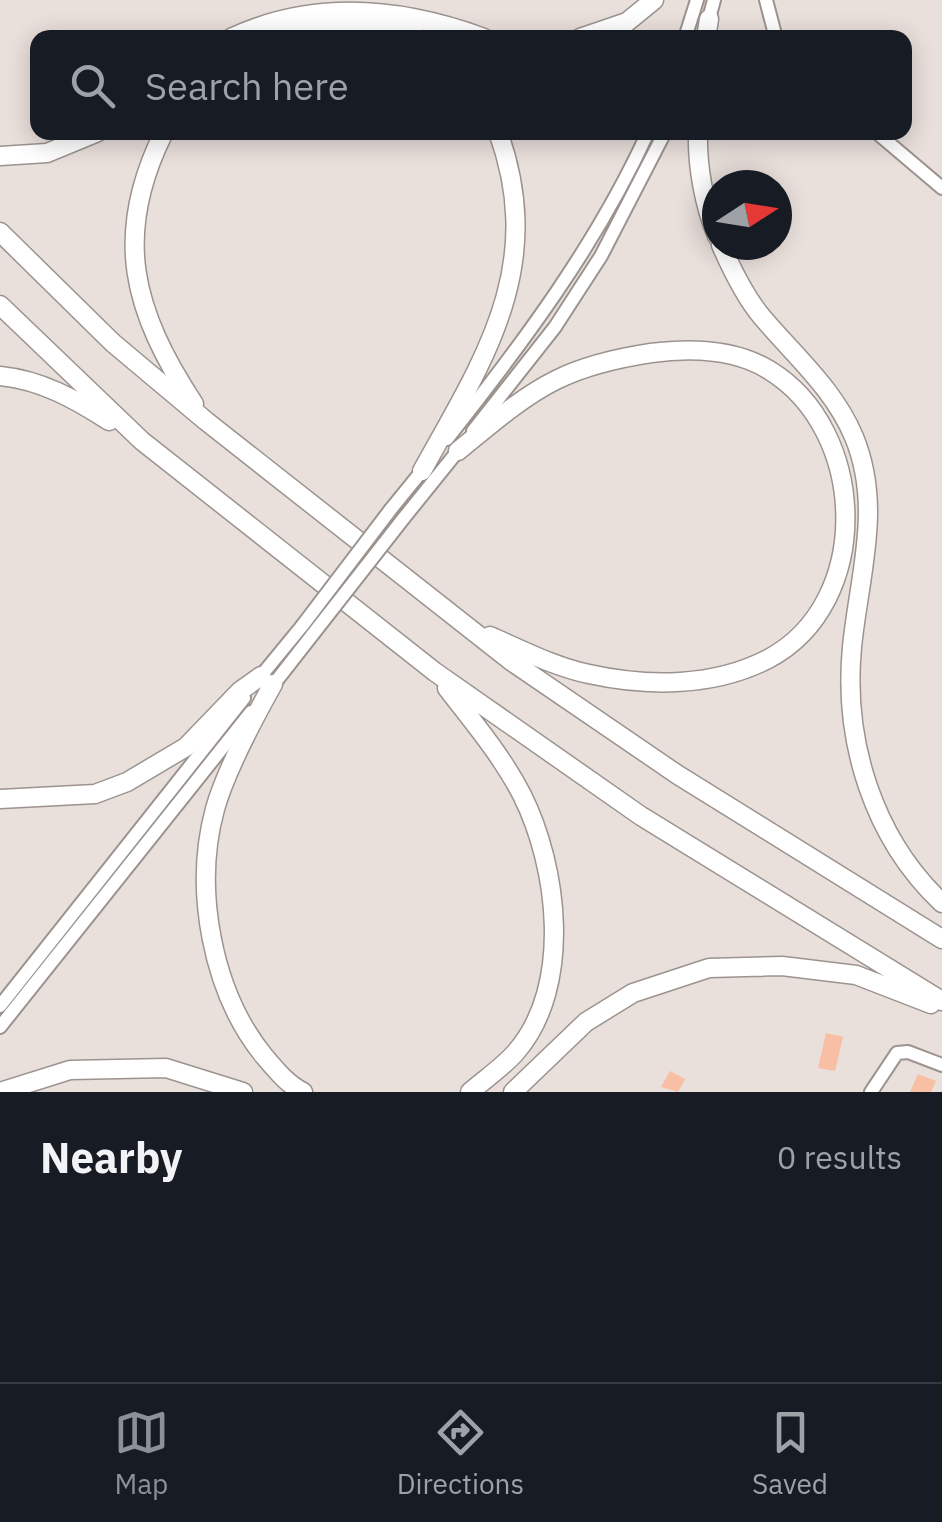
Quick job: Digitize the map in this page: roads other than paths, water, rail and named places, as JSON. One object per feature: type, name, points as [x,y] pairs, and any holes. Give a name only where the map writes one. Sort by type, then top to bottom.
[{"type":"highway","points":[[604,30],[627,22],[654,0]]},
{"type":"highway","points":[[243,30],[312,7],[366,4],[462,30]]},
{"type":"highway","points":[[313,30],[338,24],[377,25],[394,30]]},
{"type":"highway","points":[[0,156],[47,153],[79,140]]},
{"type":"highway","points":[[160,140],[136,204],[135,267],[150,324],[169,365],[206,421]]},
{"type":"highway","points":[[422,472],[473,382],[506,300],[514,228],[511,186],[500,140]]},
{"type":"highway","points":[[698,140],[702,179]]},
{"type":"highway","points":[[0,232],[113,342],[206,421],[510,661],[678,775],[942,939]]},
{"type":"highway","points":[[728,260],[760,316],[801,358],[834,401],[854,439],[866,487],[869,525],[852,646],[850,695],[855,737],[864,775],[891,838],[924,886],[942,903]]},
{"type":"highway","points":[[0,306],[142,442],[434,672],[641,816],[942,1005]]},
{"type":"highway","points":[[458,451],[554,381],[595,364],[671,350],[743,358],[770,370],[800,396],[822,428],[838,459],[846,496],[847,534],[825,600],[804,630],[771,658],[707,680],[671,682],[589,674],[552,663],[462,624]]},
{"type":"highway","points":[[0,376],[22,378],[59,391],[142,442]]},
{"type":"highway","points":[[434,672],[494,749],[522,796],[546,863],[553,924],[549,993],[534,1024],[517,1052],[470,1092]]},
{"type":"highway","points":[[0,799],[95,794],[127,782],[186,747],[240,691],[267,680]]},
{"type":"highway","points":[[267,680],[215,809],[207,883],[212,948],[230,1003],[258,1048],[293,1087],[304,1092]]},
{"type":"highway","points":[[513,1092],[586,1022],[633,993],[709,968],[782,966],[856,975],[942,1005]]},
{"type":"highway","points":[[0,1092],[70,1070],[166,1068],[242,1092]]},
{"type":"street","points":[[688,30],[698,0]]},
{"type":"street","points":[[706,30],[714,0]]},
{"type":"street","points":[[766,0],[774,30]]},
{"type":"street","points":[[307,630],[391,509],[487,389],[586,251],[628,178],[645,140]]},
{"type":"street","points":[[0,1006],[307,630],[403,519],[555,327],[601,256],[661,140]]},
{"type":"street","points":[[885,140],[942,188]]},
{"type":"street","points":[[0,1027],[267,680]]},
{"type":"street","points":[[871,1092],[897,1053],[908,1052],[942,1065]]}]
